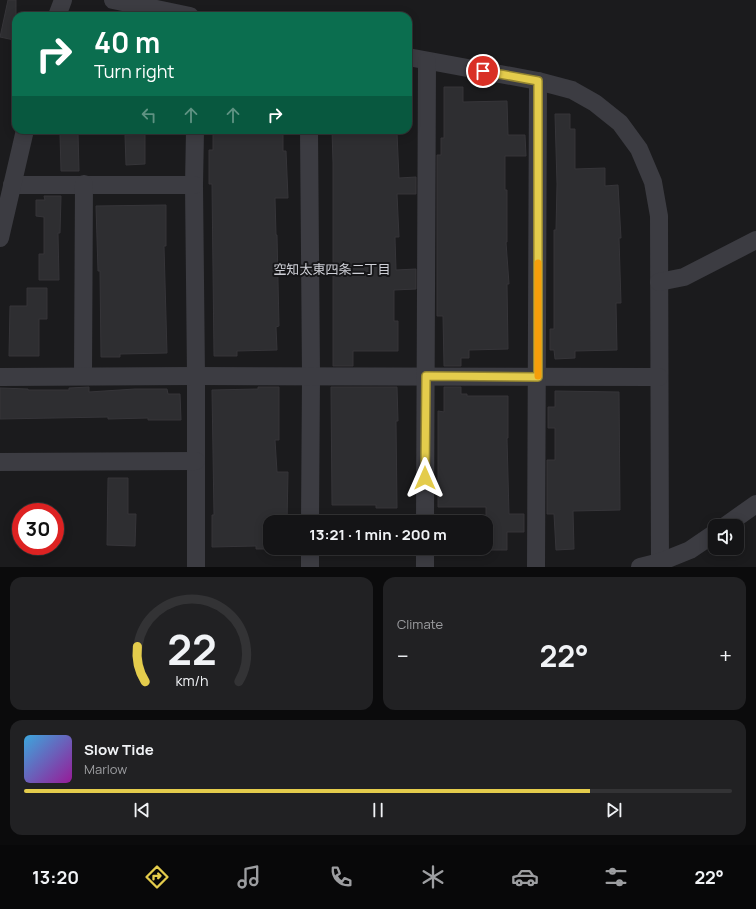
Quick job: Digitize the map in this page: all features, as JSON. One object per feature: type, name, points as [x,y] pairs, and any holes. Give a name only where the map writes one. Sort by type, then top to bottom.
[{"type":"street","points":[[58,12],[63,0]]},
{"type":"street","points":[[113,0],[171,12]]},
{"type":"street","points":[[412,58],[538,81],[572,90],[595,103],[620,123],[639,149],[654,182],[659,216],[660,565]]},
{"type":"street","points":[[425,515],[427,61]]},
{"type":"street","points":[[536,567],[538,377],[538,81]]},
{"type":"street","points":[[0,238],[23,134]]},
{"type":"street","points":[[195,134],[196,567]]},
{"type":"street","points":[[309,134],[311,376],[310,515]]},
{"type":"street","points":[[83,376],[84,184]]},
{"type":"street","points":[[12,185],[194,185]]},
{"type":"street","points":[[659,282],[684,277],[756,240]]},
{"type":"street","points":[[0,377],[426,376],[659,378]]},
{"type":"street","points":[[0,462],[196,461]]},
{"type":"street","points":[[735,519],[756,504]]},
{"type":"street","points":[[640,567],[660,565],[690,550],[708,538]]},
{"type":"street","points":[[310,555],[310,567]]},
{"type":"street","points":[[425,555],[425,567]]},
{"type":"building","points":[[8,0],[16,0],[16,12],[12,12],[12,40],[0,37]]},
{"type":"building","points":[[444,87],[463,87],[463,102],[507,101],[508,135],[525,135],[526,156],[505,156],[505,190],[507,190],[506,242],[509,284],[507,284],[508,349],[469,350],[469,358],[461,358],[461,366],[444,366],[443,316],[437,316],[437,155],[441,155],[441,138],[444,138]]},
{"type":"building","points":[[555,114],[570,114],[570,129],[575,129],[575,169],[605,168],[605,186],[618,185],[621,238],[619,238],[621,303],[616,303],[617,350],[575,351],[575,358],[555,359],[554,350],[550,350],[550,329],[554,329],[554,230],[556,230],[557,184]]},
{"type":"building","points":[[60,134],[78,134],[79,171],[61,171]]},
{"type":"building","points":[[145,134],[145,164],[126,165],[125,135]]},
{"type":"building","points":[[213,134],[283,134],[283,151],[286,151],[288,198],[275,198],[279,326],[276,327],[277,350],[237,351],[237,356],[214,356],[212,184],[209,184],[209,150],[213,150]]},
{"type":"building","points":[[332,134],[397,134],[399,178],[416,177],[416,194],[397,194],[399,237],[395,237],[396,270],[416,269],[416,289],[394,290],[394,321],[398,321],[398,351],[353,351],[353,366],[333,366]]},
{"type":"building","points":[[44,196],[61,196],[60,233],[58,233],[59,280],[39,280],[39,254],[44,254],[44,217],[36,216],[36,200],[45,200]]},
{"type":"building","points":[[166,205],[166,246],[164,246],[167,353],[120,354],[120,357],[101,357],[100,271],[98,271],[96,206]]},
{"type":"building","points":[[27,288],[47,288],[47,319],[39,319],[39,356],[9,356],[10,306],[27,306]]},
{"type":"building","points":[[89,387],[89,392],[135,389],[167,389],[168,394],[180,394],[181,420],[148,420],[148,418],[108,419],[108,417],[0,419],[0,388],[69,390],[69,388]]},
{"type":"building","points":[[258,387],[279,387],[279,440],[275,440],[277,472],[288,472],[287,515],[263,515],[263,549],[256,549],[256,546],[212,547],[212,515],[214,515],[212,390],[258,389]]},
{"type":"building","points":[[331,387],[397,387],[397,508],[376,508],[376,505],[332,505]]},
{"type":"building","points":[[444,387],[461,387],[461,394],[467,394],[467,396],[508,396],[507,438],[509,514],[524,514],[524,532],[507,532],[507,550],[493,550],[493,515],[486,515],[486,507],[438,507],[438,411],[444,412]]},
{"type":"building","points":[[555,391],[619,392],[620,510],[573,511],[574,549],[556,550],[554,514],[547,514],[547,460],[555,460],[555,428],[548,428],[548,407],[555,407]]},
{"type":"building","points":[[108,478],[128,478],[128,514],[136,514],[135,546],[107,545]]},
{"type":"slow traffic","points":[[538,263],[538,376]]},
{"type":"district","name":"空知太東四条二丁目","points":[[332,269]]},
{"type":"route","points":[[425,478],[426,376],[538,377],[538,81],[483,71]]}]
